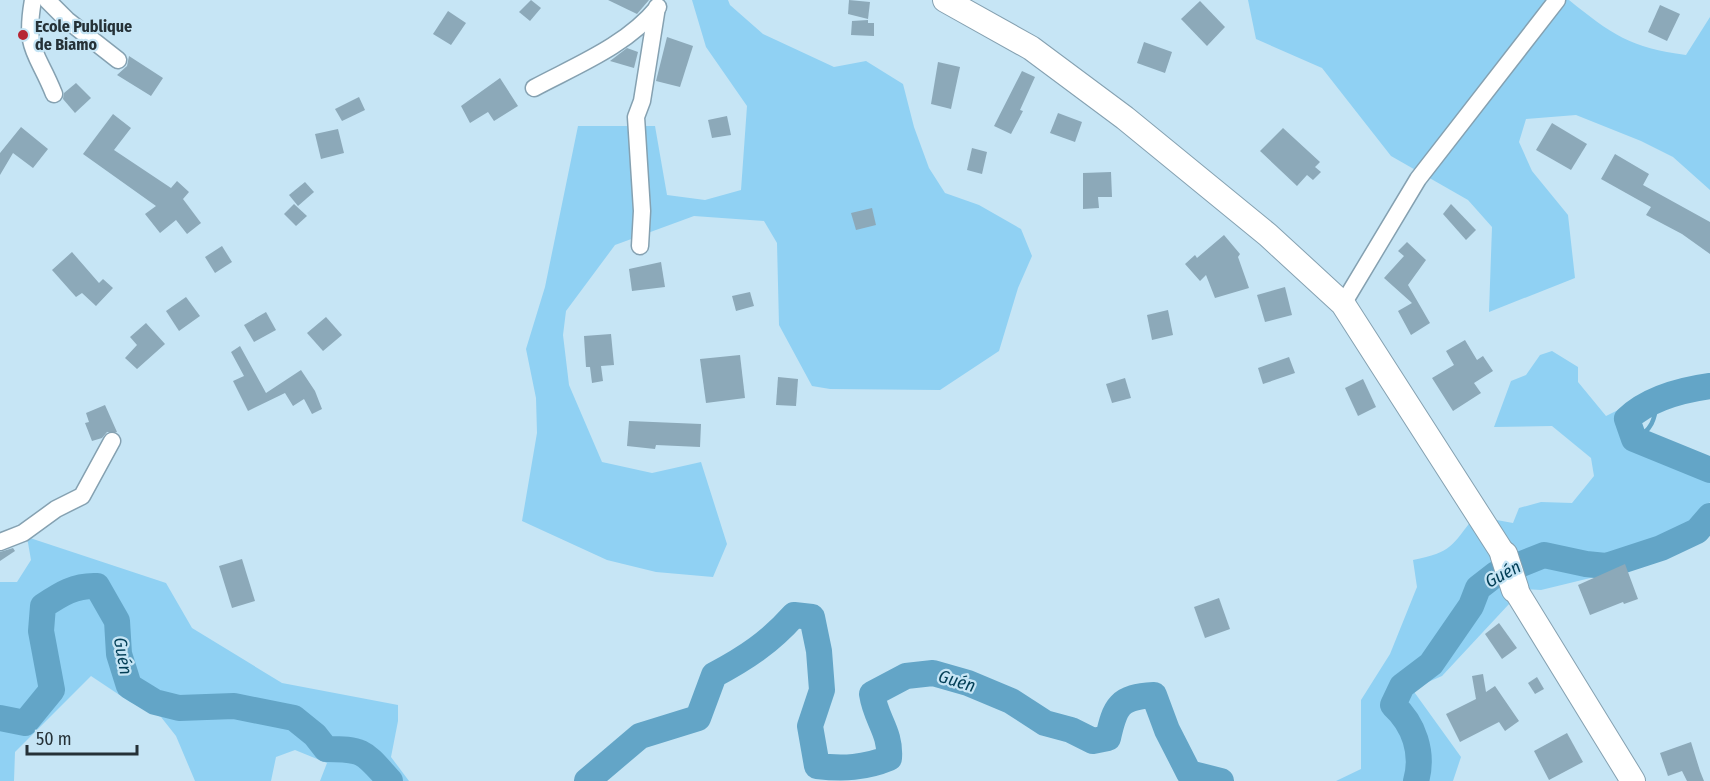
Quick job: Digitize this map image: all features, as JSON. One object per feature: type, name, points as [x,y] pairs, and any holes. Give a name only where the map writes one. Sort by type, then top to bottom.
[{"type":"main road","points":[[945,0],[1031,48],[1125,118],[1268,235],[1343,304],[1503,555],[1515,589],[1633,781]]},
{"type":"street","points":[[33,0],[29,37],[34,55],[54,94]]},
{"type":"street","points":[[46,0],[118,60]]},
{"type":"street","points":[[1343,304],[1418,178],[1557,0]]},
{"type":"street","points":[[534,88],[603,52],[624,38],[660,4]]},
{"type":"street","points":[[640,246],[642,211],[636,117],[642,101],[660,4]]},
{"type":"street","points":[[0,542],[23,533],[56,509],[82,496],[112,441]]},
{"type":"shaded area","points":[[692,0],[728,0],[730,5],[763,34],[834,67],[866,61],[903,84],[914,127],[929,168],[945,193],[979,205],[1021,229],[1032,256],[1018,288],[999,351],[940,390],[830,389],[812,386],[779,325],[777,243],[764,221],[694,216],[615,245],[566,311],[563,335],[569,385],[602,462],[652,473],[701,462],[727,544],[713,577],[656,572],[607,560],[522,521],[537,433],[536,398],[526,349],[545,287],[578,126],[655,126],[667,195],[705,200],[741,190],[747,106],[706,47]]},
{"type":"shaded area","points":[[1248,0],[1569,0],[1597,22],[1623,38],[1650,48],[1686,55],[1710,17],[1710,190],[1673,157],[1641,141],[1576,115],[1526,119],[1519,142],[1532,171],[1568,215],[1575,278],[1489,312],[1492,227],[1468,200],[1391,156],[1322,68],[1256,39]]},
{"type":"shaded area","points":[[1552,351],[1578,367],[1578,382],[1606,416],[1620,409],[1652,436],[1710,461],[1710,502],[1694,525],[1648,564],[1541,590],[1523,589],[1442,676],[1412,689],[1461,757],[1453,781],[1336,781],[1361,769],[1361,700],[1390,654],[1417,587],[1413,560],[1436,554],[1450,546],[1475,516],[1513,523],[1519,508],[1541,502],[1572,503],[1594,476],[1591,458],[1552,426],[1494,427],[1511,381],[1526,375],[1540,355]]},
{"type":"shaded area","points":[[27,537],[166,583],[192,628],[282,683],[398,705],[398,721],[391,757],[409,781],[320,781],[327,763],[295,750],[276,757],[271,781],[195,781],[176,736],[161,717],[130,702],[91,676],[15,752],[14,781],[0,781],[0,582],[17,582],[31,560]]},
{"type":"building","points":[[531,0],[541,8],[530,21],[519,12]]},
{"type":"building","points":[[608,0],[649,0],[637,14]]},
{"type":"building","points":[[849,0],[870,2],[868,19],[848,14]]},
{"type":"building","points":[[1200,1],[1225,27],[1207,46],[1181,19]]},
{"type":"building","points":[[1660,5],[1680,14],[1667,41],[1648,32]]},
{"type":"building","points":[[448,11],[466,23],[451,45],[433,34]]},
{"type":"building","points":[[868,20],[868,23],[874,23],[874,36],[851,35],[852,21]]},
{"type":"building","points":[[667,37],[693,46],[680,87],[656,81]]},
{"type":"building","points":[[1144,42],[1172,52],[1165,73],[1137,63]]},
{"type":"building","points":[[627,48],[638,52],[634,68],[610,61]]},
{"type":"building","points":[[129,56],[163,78],[151,96],[117,75],[127,66]]},
{"type":"building","points":[[938,62],[960,67],[951,109],[931,104]]},
{"type":"building","points":[[1022,71],[1035,77],[1020,110],[1023,111],[1011,134],[994,126]]},
{"type":"building","points":[[500,78],[518,106],[494,121],[488,112],[470,123],[461,106]]},
{"type":"building","points":[[76,83],[91,98],[75,113],[63,99],[64,93]]},
{"type":"building","points":[[359,97],[365,110],[342,121],[335,109]]},
{"type":"building","points":[[1058,113],[1082,122],[1075,142],[1050,133]]},
{"type":"building","points":[[113,114],[131,128],[114,150],[171,188],[177,181],[189,192],[183,199],[201,223],[187,234],[176,220],[160,233],[145,214],[156,206],[83,154]]},
{"type":"building","points":[[727,116],[731,135],[712,138],[708,120]]},
{"type":"building","points":[[1552,123],[1587,144],[1571,170],[1536,150]]},
{"type":"building","points":[[21,127],[48,149],[33,168],[13,153],[0,175],[0,153]]},
{"type":"building","points":[[1283,128],[1320,162],[1315,167],[1321,172],[1313,180],[1307,175],[1297,186],[1260,151]]},
{"type":"building","points":[[338,129],[344,153],[321,159],[315,134]]},
{"type":"building","points":[[972,148],[987,152],[982,174],[967,170]]},
{"type":"building","points":[[1615,154],[1649,174],[1643,185],[1710,222],[1710,254],[1682,234],[1646,215],[1651,207],[1601,179]]},
{"type":"building","points":[[1111,172],[1112,197],[1098,197],[1099,208],[1083,209],[1083,173]]},
{"type":"building","points":[[305,182],[314,192],[298,206],[289,195]]},
{"type":"building","points":[[294,204],[307,216],[296,226],[284,214]]},
{"type":"building","points":[[1451,204],[1476,230],[1466,240],[1443,214]]},
{"type":"building","points":[[872,208],[876,225],[856,230],[851,213]]},
{"type":"building","points":[[1224,235],[1240,254],[1238,257],[1249,288],[1215,298],[1206,275],[1200,281],[1185,264],[1195,255],[1197,258]]},
{"type":"building","points":[[1407,242],[1426,260],[1408,285],[1430,323],[1411,335],[1398,311],[1412,303],[1384,278],[1404,256],[1398,251]]},
{"type":"building","points":[[222,246],[232,262],[215,273],[205,257]]},
{"type":"building","points":[[72,252],[99,283],[103,279],[113,288],[96,306],[82,293],[76,297],[52,270]]},
{"type":"building","points":[[661,262],[665,287],[632,291],[629,269]]},
{"type":"building","points":[[1285,287],[1292,315],[1265,322],[1257,295]]},
{"type":"building","points":[[750,292],[754,306],[736,311],[732,296]]},
{"type":"building","points":[[186,297],[200,316],[179,331],[166,311]]},
{"type":"building","points":[[1168,310],[1173,335],[1152,340],[1147,315]]},
{"type":"building","points":[[266,312],[276,330],[254,342],[244,325]]},
{"type":"building","points":[[326,317],[342,335],[323,351],[307,333]]},
{"type":"building","points":[[146,323],[165,344],[137,369],[125,358],[137,345],[130,337]]},
{"type":"building","points":[[611,334],[614,365],[601,366],[603,381],[592,383],[590,367],[586,367],[584,336]]},
{"type":"building","points":[[1465,340],[1477,360],[1483,356],[1493,371],[1474,383],[1481,393],[1453,411],[1432,378],[1454,365],[1446,351]]},
{"type":"building","points":[[240,346],[266,393],[301,370],[315,391],[322,409],[312,414],[304,399],[293,406],[285,393],[248,411],[233,381],[244,376],[231,352]]},
{"type":"building","points":[[740,355],[745,398],[706,403],[700,359]]},
{"type":"building","points":[[1289,357],[1295,373],[1263,384],[1258,368]]},
{"type":"building","points":[[778,377],[798,379],[796,406],[776,405]]},
{"type":"building","points":[[1125,378],[1131,398],[1112,403],[1106,384]]},
{"type":"building","points":[[1363,379],[1376,407],[1358,416],[1345,388]]},
{"type":"building","points":[[105,405],[117,432],[107,432],[102,438],[92,441],[85,423],[89,422],[86,413]]},
{"type":"building","points":[[629,421],[701,424],[700,447],[656,445],[655,449],[627,446]]},
{"type":"building","points":[[13,548],[15,551],[0,561],[0,552]]},
{"type":"building","points":[[242,559],[255,601],[232,608],[219,566]]},
{"type":"building","points":[[1625,564],[1638,599],[1624,604],[1623,602],[1590,615],[1578,585]]},
{"type":"building","points":[[1219,598],[1230,629],[1205,638],[1194,607]]},
{"type":"building","points":[[1499,623],[1517,648],[1502,659],[1485,634]]},
{"type":"building","points":[[1483,674],[1486,692],[1495,686],[1519,721],[1505,731],[1499,722],[1460,742],[1446,714],[1476,699],[1472,676]]},
{"type":"building","points":[[1537,677],[1544,689],[1535,694],[1528,683]]},
{"type":"building","points":[[1567,733],[1583,762],[1549,780],[1534,751]]},
{"type":"building","points":[[1691,742],[1704,781],[1687,781],[1682,771],[1668,776],[1660,753]]},
{"type":"waterway","name":"Guén","points":[[1710,386],[1666,396],[1645,406],[1627,419],[1634,439],[1710,470]]},
{"type":"waterway","points":[[1634,439],[1652,424],[1657,401]]},
{"type":"waterway","name":"Guén","points":[[1416,781],[1419,760],[1412,730],[1393,705],[1402,686],[1431,664],[1471,606],[1478,588],[1496,574],[1544,555],[1606,566],[1661,548],[1697,531],[1710,516]]},
{"type":"waterway","name":"Guén","points":[[0,718],[25,723],[52,690],[41,631],[43,606],[68,591],[97,586],[117,621],[119,654],[129,686],[155,702],[179,708],[234,706],[294,718],[315,735],[326,749],[357,751],[369,758],[390,781]]},
{"type":"waterway","name":"Guén","points":[[587,781],[640,736],[698,718],[714,675],[757,649],[794,615],[812,617],[819,651],[822,690],[810,726],[817,766],[854,767],[889,758],[886,733],[872,694],[906,676],[933,673],[968,683],[1011,701],[1045,723],[1071,730],[1093,741],[1108,738],[1113,718],[1120,705],[1133,698],[1154,695],[1167,730],[1189,773],[1221,781]]},
{"type":"place","name":"Ecole Publique de Biamo","points":[[23,35]]}]
